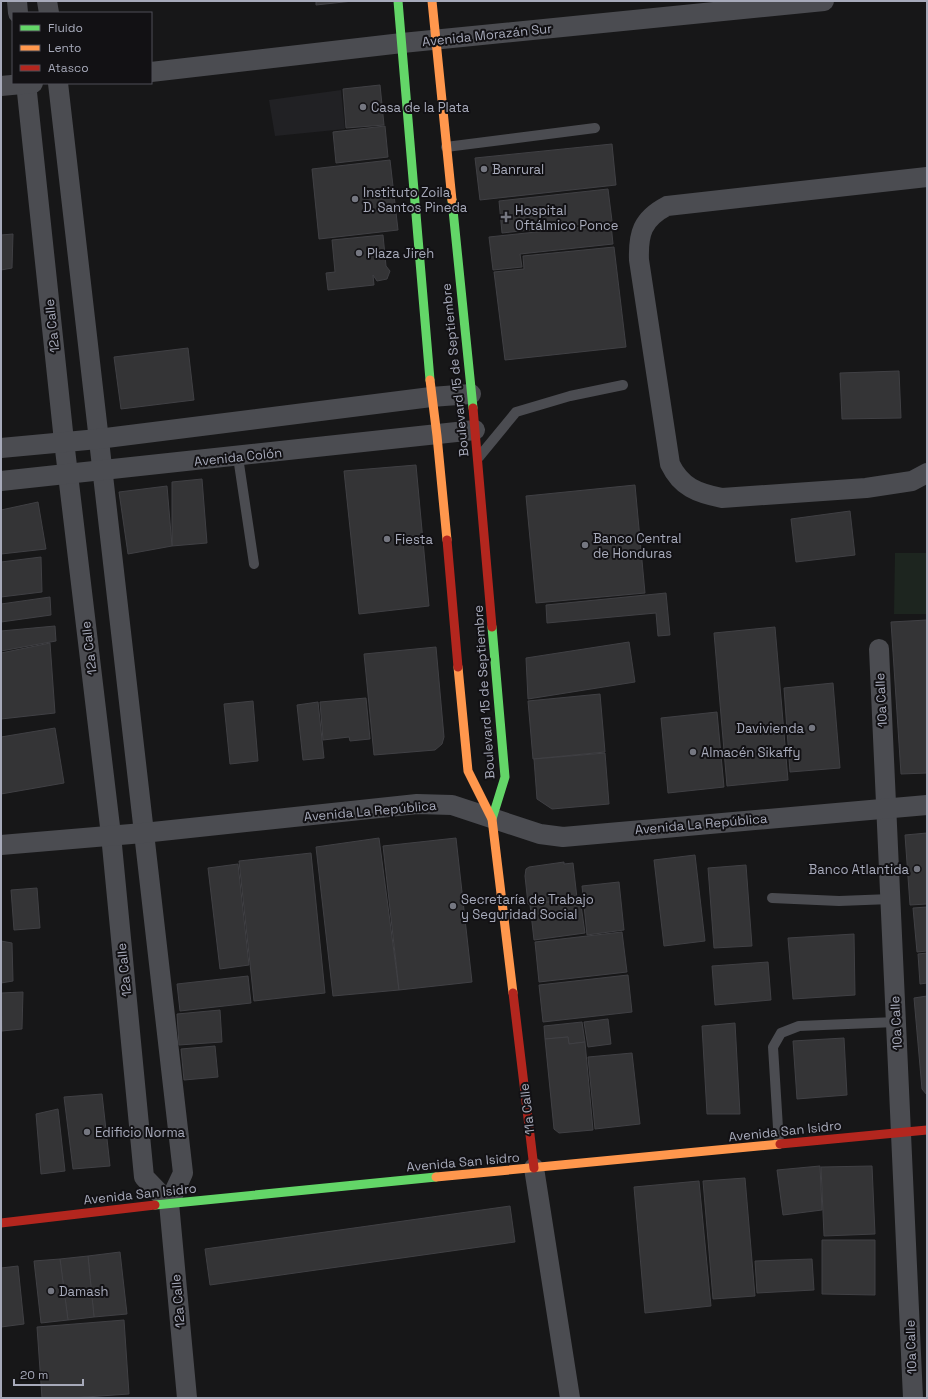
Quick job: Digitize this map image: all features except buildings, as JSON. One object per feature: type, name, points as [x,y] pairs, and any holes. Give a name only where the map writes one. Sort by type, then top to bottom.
[{"type":"street","points":[[17,1],[18,12]]},
{"type":"street","points":[[47,1],[49,12]]},
{"type":"street","name":"Boulevard 15 de Septiembre","points":[[398,1],[431,397],[437,436],[468,771],[492,819]]},
{"type":"street","name":"Boulevard 15 de Septiembre","points":[[432,1],[470,394],[475,430],[506,777],[492,819]]},
{"type":"street","name":"Avenida Morazán Sur","points":[[152,72],[402,43],[436,41],[824,1]]},
{"type":"street","points":[[1,86],[18,84]]},
{"type":"street","name":"12a Calle","points":[[26,84],[64,441],[111,835],[144,1177],[169,1203],[187,1398]]},
{"type":"street","points":[[58,84],[101,471],[183,1173],[169,1203]]},
{"type":"street","points":[[927,177],[667,206],[653,213],[643,226],[638,243],[639,260],[670,464],[677,477],[690,488],[706,495],[722,498],[866,488],[912,481],[927,472]]},
{"type":"street","points":[[1,448],[98,439],[431,397],[470,394]]},
{"type":"street","name":"Avenida Colón","points":[[1,481],[437,436],[475,430]]},
{"type":"street","name":"10a Calle","points":[[879,649],[913,1398]]},
{"type":"street","name":"Avenida La República","points":[[1,845],[143,833],[417,804],[452,805],[540,834],[563,837],[927,805]]},
{"type":"street","name":"11a Calle","points":[[492,819],[534,1168],[570,1398]]},
{"type":"street","name":"Avenida San Isidro","points":[[1,1223],[169,1203],[927,1130]]},
{"type":"lane","points":[[446,147],[595,128]]},
{"type":"lane","points":[[477,458],[516,412],[570,396],[623,385]]},
{"type":"lane","points":[[238,457],[254,564]]},
{"type":"lane","points":[[772,898],[839,901],[891,899]]},
{"type":"lane","points":[[779,1144],[773,1047],[781,1033],[799,1026],[896,1022]]},
{"type":"shaded area","points":[[341,90],[345,129],[275,136],[269,100]]},
{"type":"shaded area","points":[[895,553],[927,553],[927,614],[894,614]]},
{"type":"traffic: fast","points":[[398,1],[430,380]]},
{"type":"traffic: fast","points":[[452,200],[473,408]]},
{"type":"traffic: fast","points":[[492,627],[505,777],[492,819]]},
{"type":"traffic: fast","points":[[155,1205],[436,1177]]},
{"type":"traffic: slow","points":[[432,1],[452,200]]},
{"type":"traffic: slow","points":[[430,380],[447,540]]},
{"type":"traffic: slow","points":[[458,667],[468,771],[492,819],[513,993]]},
{"type":"traffic: slow","points":[[436,1177],[780,1144]]},
{"type":"traffic: jam","points":[[473,408],[492,627]]},
{"type":"traffic: jam","points":[[447,540],[458,667]]},
{"type":"traffic: jam","points":[[513,993],[534,1168]]},
{"type":"traffic: jam","points":[[780,1144],[927,1130]]},
{"type":"traffic: jam","points":[[1,1223],[155,1205]]},
{"type":"place","name":"Casa de la Plata","points":[[363,107]]},
{"type":"place","name":"Banrural","points":[[484,169]]},
{"type":"place","name":"Instituto Zoila D. Santos Pineda","points":[[355,199]]},
{"type":"place","name":"Hospital Oftálmico Ponce","points":[[506,217]]},
{"type":"place","name":"Plaza Jireh","points":[[359,253]]},
{"type":"place","name":"Fiesta","points":[[387,539]]},
{"type":"place","name":"Banco Central de Honduras","points":[[585,545]]},
{"type":"place","name":"Davivienda","points":[[812,728]]},
{"type":"place","name":"Almacén Sikaffy","points":[[693,752]]},
{"type":"place","name":"Banco Atlantida","points":[[917,869]]},
{"type":"place","name":"Secretaría de Trabajo y Seguridad Social","points":[[453,906]]},
{"type":"place","name":"Edificio Norma","points":[[87,1132]]},
{"type":"place","name":"Damash","points":[[51,1291]]}]
